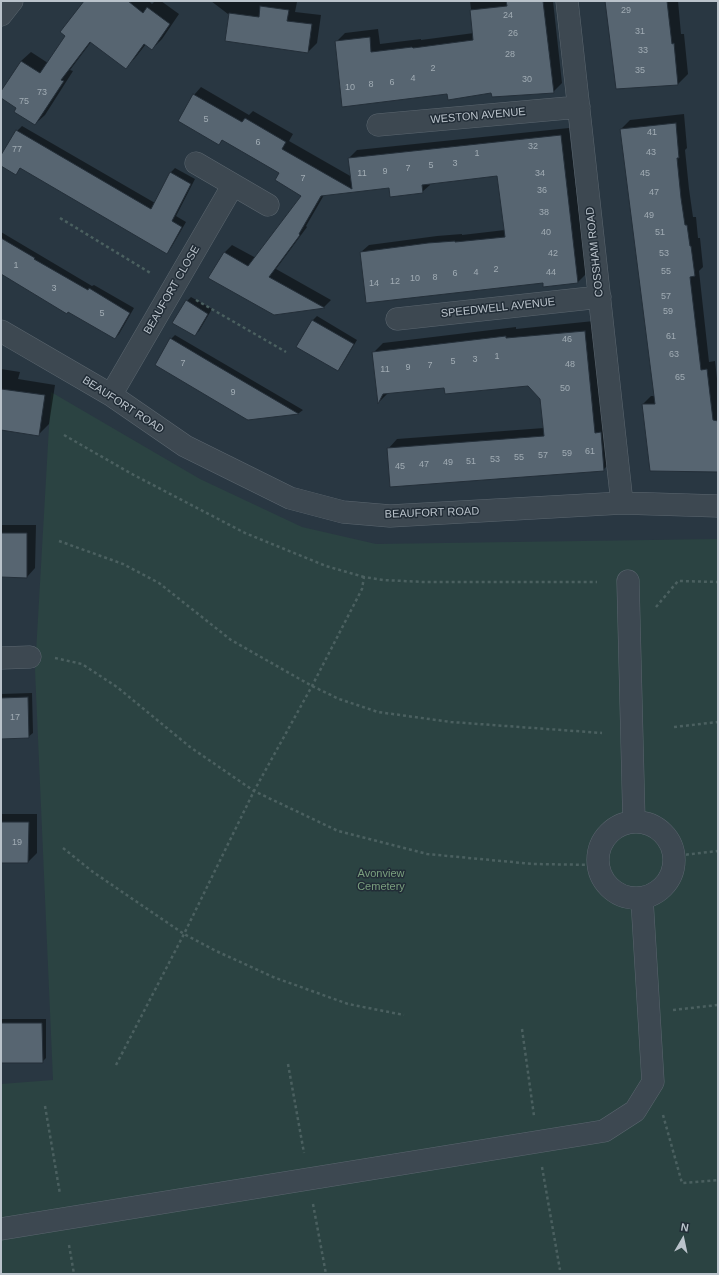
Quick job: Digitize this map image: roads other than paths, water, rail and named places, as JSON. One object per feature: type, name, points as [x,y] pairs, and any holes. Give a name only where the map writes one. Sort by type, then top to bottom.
[{"type":"street","points":[[1,15],[12,1]]},
{"type":"street","name":"COSSHAM ROAD","points":[[566,1],[622,503]]},
{"type":"street","name":"WESTON AVENUE","points":[[378,125],[579,107]]},
{"type":"street","points":[[196,163],[268,205]]},
{"type":"street","name":"BEAUFORT CLOSE","points":[[111,395],[233,185]]},
{"type":"street","name":"SPEEDWELL AVENUE","points":[[397,319],[600,297]]},
{"type":"street","name":"BEAUFORT ROAD","points":[[1,331],[111,395],[192,449],[290,498],[343,512],[390,516],[622,503],[718,506]]},
{"type":"street","points":[[628,581],[634,822]]},
{"type":"street","points":[[1,658],[30,657]]},
{"type":"street","points":[[634,822],[651,825],[665,834],[673,849],[675,865],[669,881],[658,893],[642,899],[627,898],[613,891],[603,880],[598,865],[598,853],[603,841],[611,831],[622,824],[634,822]]},
{"type":"street","points":[[1,1229],[604,1131],[635,1110],[653,1082],[642,899]]},
{"type":"park label","name":"Avonview Cemetery","points":[[381,880]]}]
